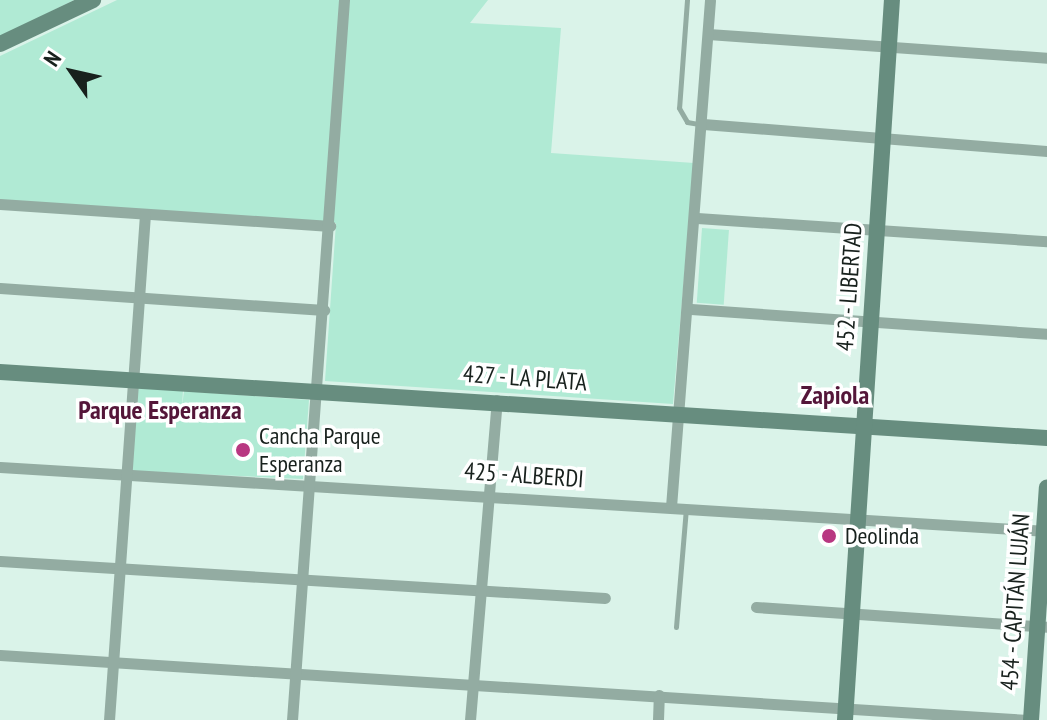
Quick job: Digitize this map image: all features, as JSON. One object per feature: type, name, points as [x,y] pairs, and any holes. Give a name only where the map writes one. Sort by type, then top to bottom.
[{"type":"street","points":[[0,44],[93,0]]},
{"type":"street","points":[[292,720],[312,486],[344,0]]},
{"type":"street","points":[[671,507],[691,309],[710,0]]},
{"type":"street","name":"452 - LIBERTAD","points":[[845,714],[892,0]]},
{"type":"street","points":[[708,34],[1047,58]]},
{"type":"street","points":[[703,124],[1047,151]]},
{"type":"street","points":[[0,204],[330,226]]},
{"type":"street","points":[[109,720],[145,214]]},
{"type":"street","points":[[697,218],[1047,241]]},
{"type":"street","points":[[0,288],[324,310]]},
{"type":"street","points":[[691,309],[1047,334]]},
{"type":"street","name":"427 - LA PLATA","points":[[0,372],[131,382],[497,399],[1047,438]]},
{"type":"street","points":[[470,720],[497,399]]},
{"type":"street","name":"425 - ALBERDI","points":[[0,467],[1046,531]]},
{"type":"street","name":"454 - CAPITÁN LUJÁN","points":[[1030,720],[1042,627],[1047,488]]},
{"type":"street","points":[[0,561],[118,571],[605,598]]},
{"type":"street","points":[[756,607],[1042,627]]},
{"type":"street","points":[[0,655],[659,695],[845,714],[1030,720]]},
{"type":"street","points":[[658,720],[659,695]]},
{"type":"lane","points":[[687,0],[679,108],[687,122],[703,124]]},
{"type":"lane","points":[[676,627],[686,507]]},
{"type":"green space","points":[[0,0],[74,0],[0,37]]},
{"type":"green space","points":[[117,0],[488,0],[470,23],[561,28],[551,153],[694,163],[673,404],[325,381],[336,223],[0,202],[0,56]]},
{"type":"green space","points":[[702,228],[729,230],[724,305],[697,303]]},
{"type":"green space","name":"Cancha Parque Esperanza","points":[[136,387],[183,390],[182,407],[184,391],[309,400],[303,479],[131,471]]},
{"type":"place","name":"Cancha Parque Esperanza","points":[[243,450]]},
{"type":"place","name":"Deolinda","points":[[829,536]]},
{"type":"district","name":"Zapiola","points":[[835,395]]},
{"type":"district","name":"Parque Esperanza","points":[[160,410]]}]
